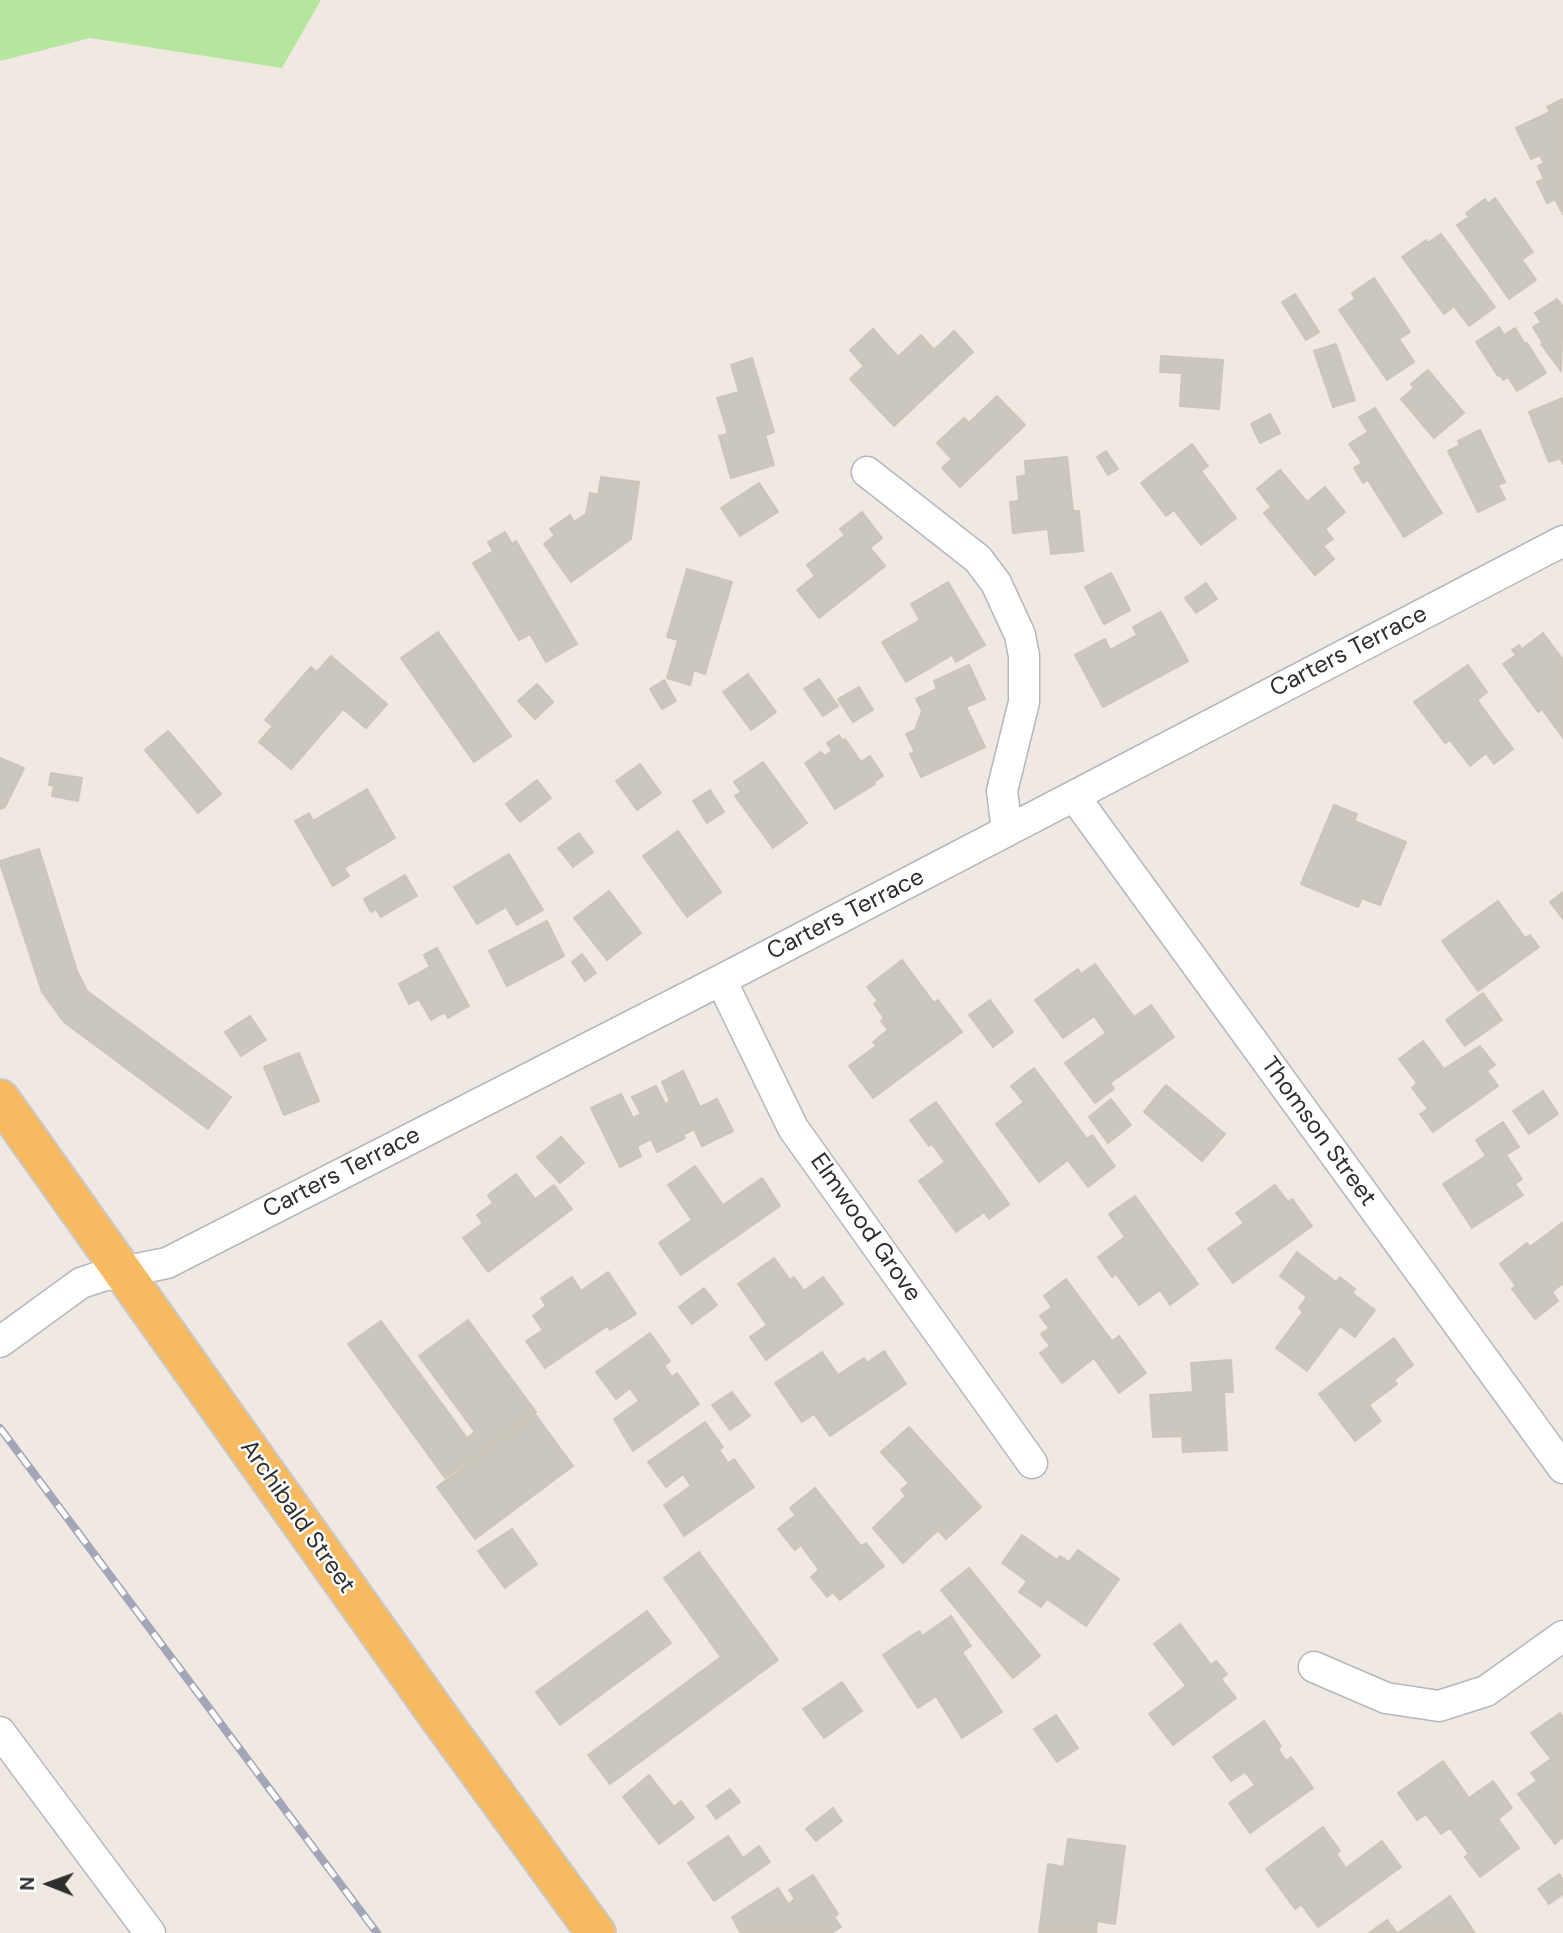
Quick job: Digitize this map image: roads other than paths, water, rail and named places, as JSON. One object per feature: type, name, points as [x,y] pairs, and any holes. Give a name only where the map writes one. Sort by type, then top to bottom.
[{"type":"highway","name":"Archibald Street","points":[[0,1099],[431,1706],[596,1933]]},
{"type":"street","points":[[867,472],[978,559],[996,583],[1020,635],[1024,656],[1024,702],[1021,722],[1004,775],[1002,791],[1007,831]]},
{"type":"street","name":"Carters Terrace","points":[[0,1342],[81,1283],[167,1263],[721,980],[1563,541]]},
{"type":"street","name":"Thomson Street","points":[[1074,796],[1563,1468]]},
{"type":"street","name":"Elmwood Grove","points":[[721,980],[793,1128],[1032,1463]]},
{"type":"street","points":[[1314,1667],[1386,1698],[1439,1706],[1486,1691],[1563,1636]]},
{"type":"street","points":[[0,1732],[150,1933]]},
{"type":"railway","points":[[0,1428],[377,1933]]}]
